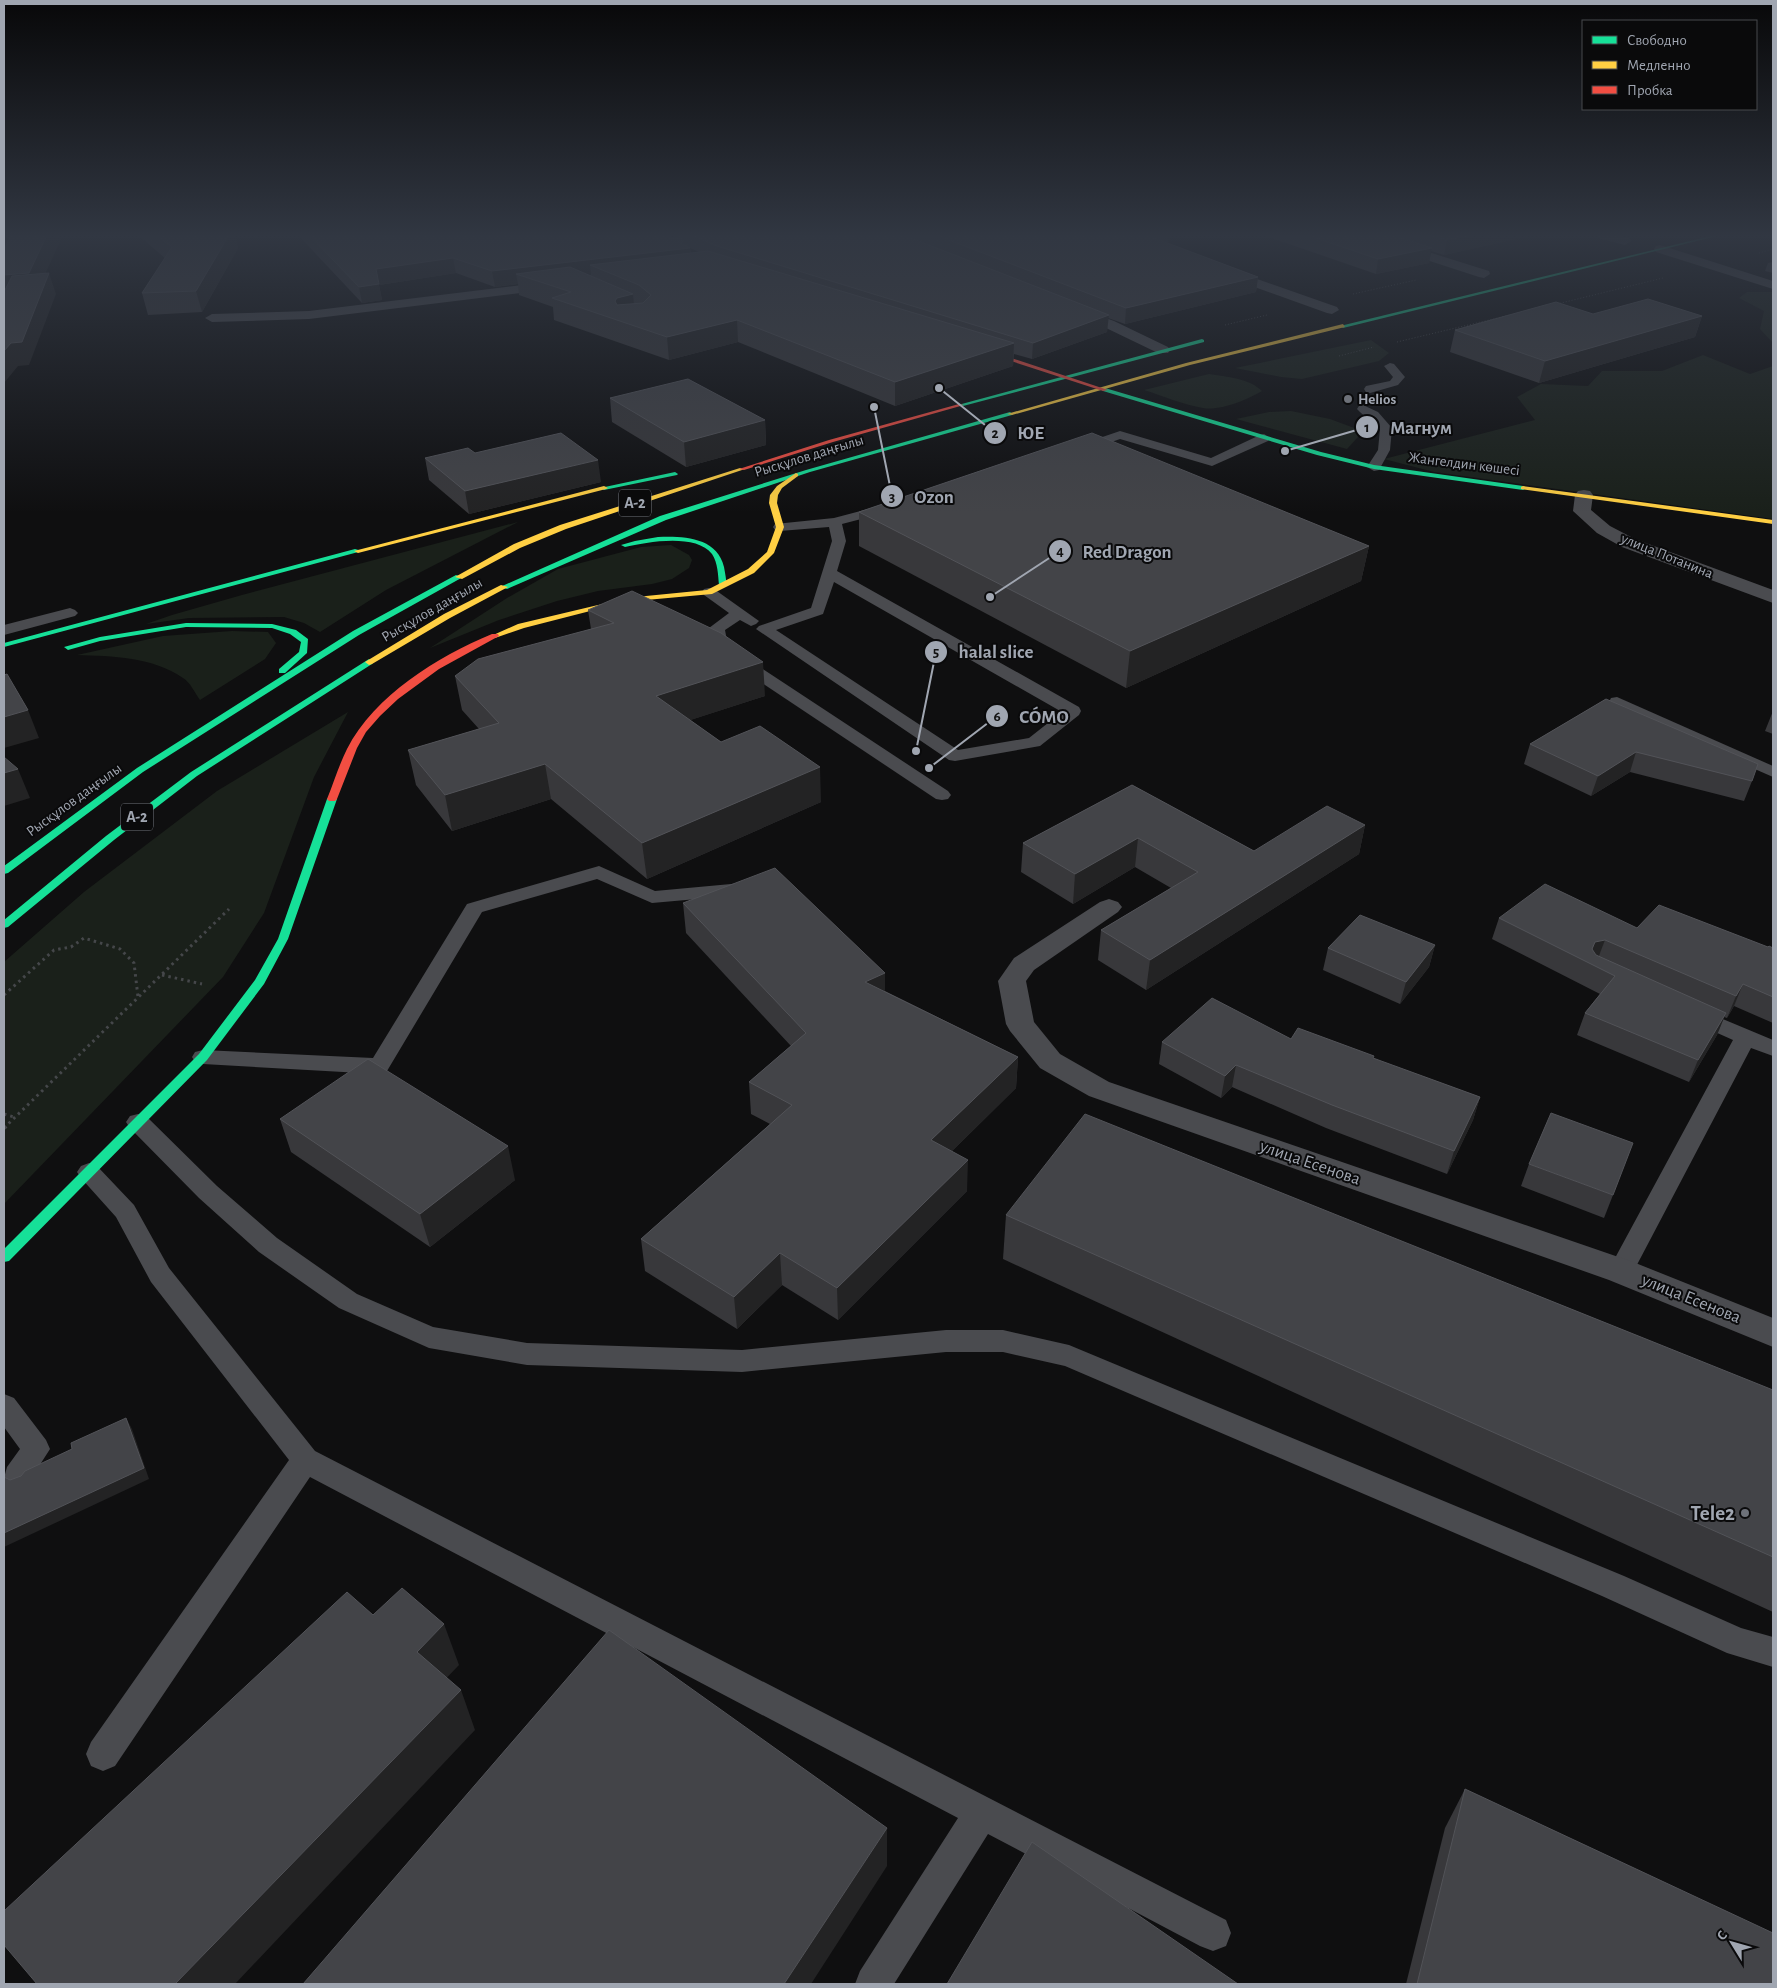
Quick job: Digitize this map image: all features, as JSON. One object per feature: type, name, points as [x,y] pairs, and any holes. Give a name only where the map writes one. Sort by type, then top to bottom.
[{"type":"main road","name":"Рысқұлов даңғылы","points":[[4,925],[110,838],[194,774],[354,671],[447,616],[523,577],[663,518],[797,474],[1099,388],[1336,328]]},
{"type":"main road","name":"Рысқұлов даңғылы","points":[[4,871],[140,770],[356,633],[518,546],[563,527],[646,499],[831,441],[1064,376],[1210,339]]},
{"type":"main road","name":"Жангелдин көшесі","points":[[968,345],[1099,388],[1264,438],[1374,467],[1420,475],[1584,495],[1773,522]]},
{"type":"main road","points":[[713,466],[831,441]]},
{"type":"main road","points":[[4,645],[572,495],[685,472]]},
{"type":"main road","points":[[4,1257],[203,1057],[260,981],[282,939],[352,747],[377,713],[430,671],[481,641],[558,615],[646,598],[716,589],[751,571],[770,553],[780,527],[773,503],[774,495],[779,487],[797,474]]},
{"type":"main road","points":[[558,562],[650,540],[675,540],[695,543],[710,548],[717,557],[716,589]]},
{"type":"main road","points":[[62,649],[100,640],[186,625],[272,626],[293,632],[305,642],[303,653],[239,708]]},
{"type":"main road","points":[[4,1262],[19,1243]]},
{"type":"street","points":[[1117,328],[1163,350]]},
{"type":"street","name":"улица Потанина","points":[[1584,495],[1582,510],[1592,522],[1607,531],[1632,544],[1773,597]]},
{"type":"street","name":"улица Есенова","points":[[1109,907],[1024,964],[1012,981],[1020,1024],[1050,1061],[1099,1089],[1621,1270],[1773,1333]]},
{"type":"lane","points":[[1370,389],[1394,383],[1399,377],[1390,366]]},
{"type":"lane","points":[[1362,409],[1374,415],[1386,428],[1384,450],[1374,467]]},
{"type":"lane","points":[[1066,454],[1120,435],[1212,462],[1264,438]]},
{"type":"lane","points":[[780,527],[835,522],[898,505]]},
{"type":"lane","points":[[764,629],[818,611],[839,541],[835,522]]},
{"type":"lane","points":[[716,589],[740,613],[955,756],[1034,742],[1073,711],[829,573]]},
{"type":"lane","points":[[4,630],[70,613]]},
{"type":"lane","points":[[740,613],[717,628],[720,648],[942,795]]},
{"type":"lane","points":[[1617,702],[1773,772]]},
{"type":"lane","points":[[203,1057],[379,1066],[474,908],[599,872],[652,897],[764,886]]},
{"type":"lane","points":[[1675,1006],[1773,1049]]},
{"type":"lane","points":[[1621,1270],[1746,1037]]},
{"type":"lane","points":[[138,1122],[208,1192],[268,1245],[348,1301],[428,1337],[527,1354],[732,1361],[853,1352],[946,1341],[1003,1340],[1069,1356],[1613,1586],[1738,1642],[1773,1652]]},
{"type":"lane","points":[[89,1172],[125,1211],[160,1275],[305,1460],[1213,1933]]},
{"type":"lane","points":[[4,1406],[36,1449],[17,1476]]},
{"type":"lane","points":[[103,1754],[305,1460]]},
{"type":"lane","points":[[873,1984],[981,1813]]},
{"type":"path","points":[[1395,342],[1456,328]]},
{"type":"path","points":[[1331,358],[1377,347]]},
{"type":"path","points":[[4,1128],[229,910]]},
{"type":"path","points":[[4,995],[54,950],[70,947],[84,938],[120,949],[134,963],[138,998]]},
{"type":"path","points":[[162,975],[202,984]]},
{"type":"path","points":[[4,1114],[14,1117]]},
{"type":"shaded area","points":[[1773,328],[1773,343],[1760,329]]},
{"type":"shaded area","points":[[1371,340],[1389,353],[1379,361],[1302,379],[1235,368]]},
{"type":"shaded area","points":[[1703,355],[1750,374],[1773,366],[1773,519],[1434,472],[1384,459],[1535,420],[1517,397],[1541,384],[1588,386],[1602,371],[1662,371]]},
{"type":"shaded area","points":[[1209,374],[1251,383],[1262,391],[1233,404],[1217,408],[1203,408],[1188,405],[1144,390]]},
{"type":"shaded area","points":[[1291,411],[1330,419],[1357,429],[1358,437],[1347,449],[1236,419],[1269,412]]},
{"type":"shaded area","points":[[518,522],[386,590],[320,632],[304,623],[284,617],[189,618],[146,624],[242,595]]},
{"type":"shaded area","points":[[671,545],[689,555],[692,560],[689,568],[672,579],[652,584],[598,591],[557,601],[499,620],[430,648],[507,598],[558,569],[641,547]]},
{"type":"shaded area","points":[[232,631],[268,632],[276,643],[265,659],[200,700],[186,680],[159,666],[118,657],[77,655],[163,636]]},
{"type":"shaded area","points":[[348,712],[314,777],[264,913],[223,977],[4,1204],[4,962],[84,892],[217,791]]},
{"type":"building","points":[[4,328],[28,328],[22,342],[11,343],[4,351]]},
{"type":"building","points":[[640,328],[705,328],[667,337]]},
{"type":"building","points":[[757,328],[963,328],[1014,343],[895,382]]},
{"type":"building","points":[[983,328],[1074,328],[1033,343]]},
{"type":"building","points":[[1463,328],[1661,328],[1545,361],[1455,330]]},
{"type":"building","points":[[688,379],[765,420],[684,442],[610,398]]},
{"type":"building","points":[[561,433],[598,460],[465,491],[425,458],[468,448],[475,453]]},
{"type":"building","points":[[1092,433],[1369,546],[1130,651],[859,512]]},
{"type":"building","points":[[632,591],[721,633],[763,662],[656,696],[721,742],[760,726],[820,767],[642,843],[545,764],[445,795],[408,750],[499,723],[455,676],[478,659],[614,623],[588,610]]},
{"type":"building","points":[[7,674],[28,710],[4,717],[4,675]]},
{"type":"building","points":[[1606,699],[1758,764],[1752,781],[1636,752],[1598,776],[1530,744]]},
{"type":"building","points":[[4,757],[18,769],[4,773]]},
{"type":"building","points":[[1132,785],[1254,851],[1327,806],[1365,825],[1150,960],[1101,930],[1198,872],[1138,838],[1075,874],[1023,843]]},
{"type":"building","points":[[775,868],[885,973],[865,982],[1018,1057],[931,1140],[968,1160],[837,1288],[780,1253],[734,1297],[641,1239],[792,1105],[749,1082],[806,1033],[683,903]]},
{"type":"building","points":[[1545,884],[1637,928],[1659,905],[1769,946],[1773,948],[1773,997],[1743,984],[1736,996],[1605,940],[1595,942],[1592,949],[1596,955],[1726,1013],[1698,1060],[1585,1013],[1615,976],[1499,918]]},
{"type":"building","points":[[1360,915],[1435,945],[1406,982],[1328,948]]},
{"type":"building","points":[[1212,998],[1291,1039],[1298,1028],[1480,1097],[1454,1151],[1332,1105],[1236,1065],[1225,1076],[1162,1042]]},
{"type":"building","points":[[368,1059],[508,1146],[420,1214],[280,1119]]},
{"type":"building","points":[[1551,1113],[1633,1143],[1613,1195],[1529,1164]]},
{"type":"building","points":[[1085,1114],[1773,1390],[1773,1557],[1006,1215]]},
{"type":"building","points":[[126,1418],[144,1468],[4,1533],[4,1477],[10,1480],[21,1476],[25,1471],[72,1449],[71,1443]]},
{"type":"building","points":[[402,1588],[444,1624],[417,1652],[461,1690],[175,1984],[37,1984],[4,1945],[4,1911],[347,1592],[373,1615]]},
{"type":"building","points":[[609,1630],[887,1828],[784,1984],[303,1984]]},
{"type":"building","points":[[1465,1789],[1773,1933],[1773,1984],[1417,1984]]},
{"type":"building","points":[[1032,1842],[1238,1984],[947,1984]]},
{"type":"traffic: fast","points":[[961,405],[1202,341]]},
{"type":"traffic: fast","points":[[1105,390],[1319,454],[1374,467],[1523,488]]},
{"type":"traffic: fast","points":[[504,587],[663,518],[808,471],[1010,414]]},
{"type":"traffic: fast","points":[[604,488],[675,474]]},
{"type":"traffic: fast","points":[[625,545],[658,539],[683,539],[705,545],[713,551],[718,559],[723,585]]},
{"type":"traffic: fast","points":[[4,645],[358,551]]},
{"type":"traffic: fast","points":[[4,871],[140,770],[356,633],[459,577]]},
{"type":"traffic: fast","points":[[68,647],[100,639],[186,625],[272,626],[293,632],[305,641],[303,653],[282,671]]},
{"type":"traffic: fast","points":[[4,925],[110,838],[194,774],[369,662]]},
{"type":"traffic: fast","points":[[4,1257],[203,1057],[260,981],[283,939],[332,799]]},
{"type":"traffic: slow","points":[[1010,414],[1188,364],[1336,328]]},
{"type":"traffic: slow","points":[[459,577],[517,546],[563,527],[742,469]]},
{"type":"traffic: slow","points":[[495,636],[521,626],[598,607],[646,598],[709,592],[751,571],[770,553],[780,527],[773,503],[774,495],[779,487],[796,475]]},
{"type":"traffic: slow","points":[[358,551],[604,488]]},
{"type":"traffic: slow","points":[[1523,488],[1773,522]]},
{"type":"traffic: slow","points":[[369,662],[447,616],[504,587]]},
{"type":"traffic: jam","points":[[979,349],[1105,390]]},
{"type":"traffic: jam","points":[[742,469],[831,441],[961,405]]},
{"type":"traffic: jam","points":[[332,799],[352,748],[362,731],[377,714],[395,697],[436,667],[457,654],[495,636]]},
{"type":"place","name":"ЮЕ","points":[[939,388]]},
{"type":"place","name":"Helios","points":[[1348,399]]},
{"type":"place","name":"Ozon","points":[[874,407]]},
{"type":"place","name":"Магнум","points":[[1285,451]]},
{"type":"place","name":"Red Dragon","points":[[990,597]]},
{"type":"place","name":"halal slice","points":[[916,751]]},
{"type":"place","name":"CÓMO","points":[[929,768]]},
{"type":"place","name":"Tele2","points":[[1745,1513]]}]
